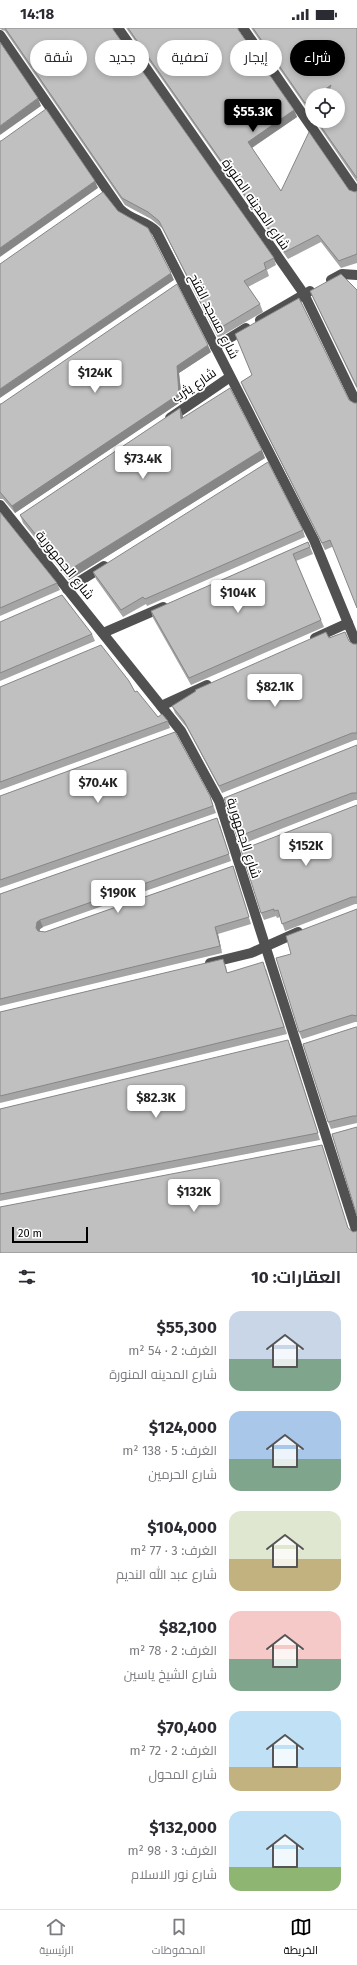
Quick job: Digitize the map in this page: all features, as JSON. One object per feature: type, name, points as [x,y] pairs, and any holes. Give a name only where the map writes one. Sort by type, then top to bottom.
[{"type":"street","name":"شارع المدينه المنورة","points":[[118,28],[304,294],[357,404]]},
{"type":"street","points":[[243,28],[357,193]]},
{"type":"street","name":"شارع مسجد الفتح","points":[[0,35],[46,109],[103,192],[127,216],[151,226],[156,231],[179,284],[215,347],[230,377],[269,462],[310,542],[357,645]]},
{"type":"street","points":[[215,347],[304,294],[342,274],[357,275]]},
{"type":"street","name":"شارع يثرب","points":[[158,425],[230,377]]},
{"type":"street","name":"شارع الجمهورية","points":[[0,505],[16,520],[66,592],[103,633],[106,644],[161,706],[222,799],[220,818],[239,852],[235,866],[265,946],[357,1233]]},
{"type":"street","points":[[66,592],[114,560]]},
{"type":"street","points":[[103,633],[176,601]]},
{"type":"street","points":[[305,642],[348,624]]},
{"type":"street","points":[[161,706],[219,680]]},
{"type":"street","points":[[198,966],[251,953],[306,929]]},
{"type":"building","points":[[5,28],[112,28],[120,40],[95,40],[95,76],[146,76],[274,258],[264,263],[266,269],[244,281],[260,304],[215,331],[159,221],[148,212],[122,198],[38,76],[87,76],[87,40],[30,40],[30,64]]},
{"type":"building","points":[[128,28],[237,28],[245,40],[230,40],[230,76],[270,76],[294,110],[248,142],[281,191],[309,132],[349,190],[355,192],[357,191],[357,254],[339,261],[318,235],[285,252],[162,76],[222,76],[222,40],[157,40],[157,69],[149,58],[149,40],[136,40]]},
{"type":"building","points":[[253,28],[357,28],[357,178],[322,128],[345,128],[345,88],[330,88],[331,85],[327,88],[305,88],[305,103],[282,70],[282,40],[261,40]]},
{"type":"building","points":[[0,42],[38,98],[0,126]]},
{"type":"building","points":[[46,109],[95,181],[0,248],[0,141]]},
{"type":"building","points":[[103,192],[118,211],[148,228],[171,273],[0,389],[0,264]]},
{"type":"building","points":[[341,274],[357,290],[357,387],[310,291]]},
{"type":"building","points":[[177,284],[208,345],[177,366],[179,394],[12,506],[0,492],[0,404]]},
{"type":"building","points":[[299,298],[349,400],[357,403],[357,608],[330,540],[322,543],[241,382],[252,375],[235,334]]},
{"type":"building","points":[[230,388],[262,450],[66,572],[20,515],[180,408],[181,419]]},
{"type":"building","points":[[268,462],[303,530],[145,599],[143,597],[121,610],[93,572]]},
{"type":"building","points":[[0,512],[57,583],[0,608]]},
{"type":"building","points":[[308,542],[310,547],[293,554],[321,620],[189,678],[151,611]]},
{"type":"building","points":[[62,595],[92,634],[0,673],[0,622]]},
{"type":"building","points":[[326,632],[329,638],[345,632],[349,641],[353,644],[357,644],[357,733],[352,733],[219,786],[184,721],[172,706],[196,691],[195,690]]},
{"type":"building","points":[[101,645],[129,681],[135,692],[137,691],[158,717],[162,714],[168,721],[0,782],[0,687]]},
{"type":"building","points":[[175,732],[210,796],[213,806],[0,880],[0,796]]},
{"type":"building","points":[[357,745],[357,793],[352,793],[237,837],[224,798]]},
{"type":"building","points":[[357,805],[357,897],[352,897],[282,924],[278,910],[274,911],[274,909],[261,913],[241,850]]},
{"type":"building","points":[[217,818],[229,854],[40,920],[37,922],[36,928],[38,931],[45,932],[233,866],[249,917],[215,927],[220,946],[0,999],[0,894]]},
{"type":"building","points":[[357,909],[357,1016],[352,1015],[299,1032],[276,958],[291,954],[286,936]]},
{"type":"building","points":[[223,959],[227,973],[263,962],[284,1027],[0,1096],[0,1012]]},
{"type":"building","points":[[356,1027],[357,1116],[328,1122],[303,1044]]},
{"type":"building","points":[[288,1040],[318,1133],[0,1194],[0,1109]]},
{"type":"building","points":[[357,1127],[357,1216],[332,1134]]},
{"type":"building","points":[[322,1145],[348,1228],[353,1232],[357,1231],[357,1253],[0,1253],[0,1207]]}]
